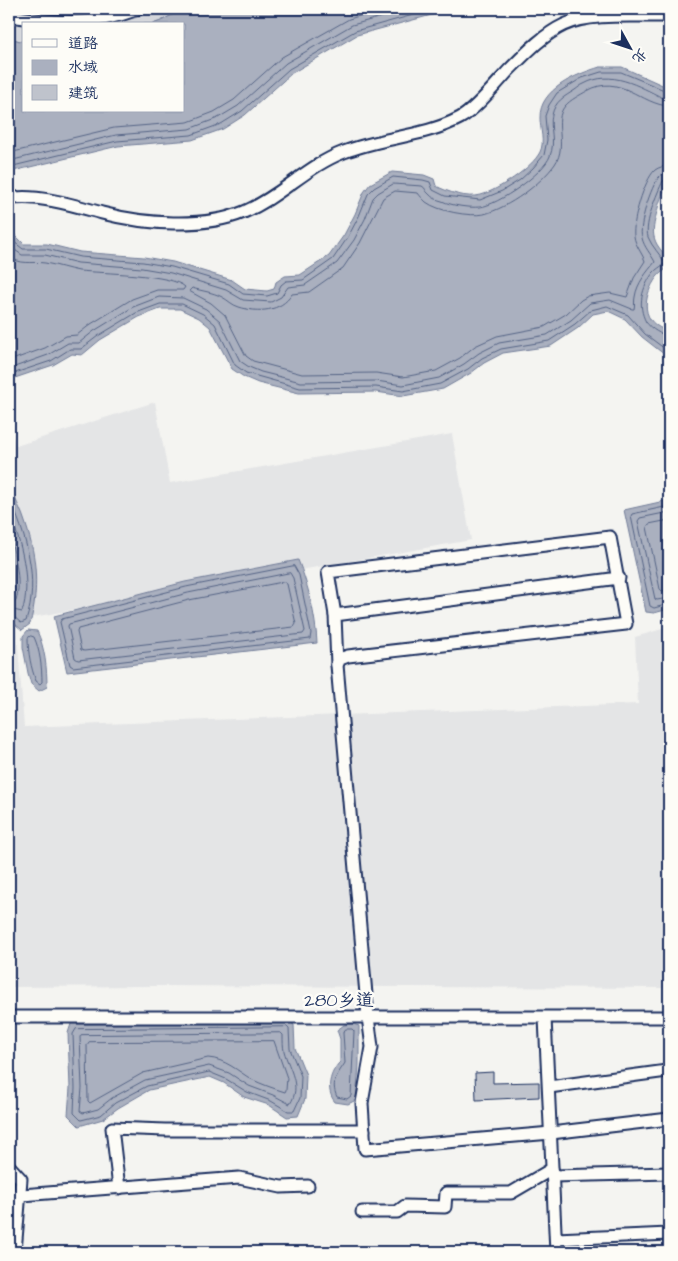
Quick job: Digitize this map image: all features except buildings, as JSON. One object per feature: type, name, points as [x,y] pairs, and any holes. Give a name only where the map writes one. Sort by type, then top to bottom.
[{"type":"street","points":[[9,16],[49,22],[88,22],[118,16],[138,9]]},
{"type":"street","points":[[9,198],[24,197],[59,202],[104,214],[147,220],[203,222],[243,212],[268,199],[306,172],[344,152],[429,131],[462,117],[532,48],[566,24],[588,17],[669,16]]},
{"type":"street","points":[[337,665],[340,659],[348,656],[626,624],[610,537],[328,572],[335,614],[337,665],[372,1047],[362,1103],[365,1149],[551,1133],[669,1119]]},
{"type":"street","points":[[335,614],[619,578]]},
{"type":"street","name":"280乡道","points":[[9,1017],[669,1017]]},
{"type":"street","points":[[545,1018],[556,1252]]},
{"type":"street","points":[[549,1087],[667,1071]]},
{"type":"street","points":[[119,1188],[112,1128],[165,1130],[364,1130]]},
{"type":"street","points":[[9,1166],[21,1179],[14,1196],[16,1252]]},
{"type":"street","points":[[362,1212],[397,1212],[405,1206],[445,1207],[446,1192],[511,1193],[553,1173],[669,1173]]},
{"type":"street","points":[[14,1196],[239,1178],[281,1187],[308,1186]]},
{"type":"street","points":[[556,1239],[669,1234]]},
{"type":"shaded area","points":[[9,9],[183,9],[158,22],[22,22],[22,41],[9,38]]},
{"type":"shaded area","points":[[155,402],[170,483],[452,434],[471,540],[16,620],[24,727],[638,704],[635,637],[669,627],[669,988],[9,987],[9,424],[16,446]]},
{"type":"water","points":[[183,9],[454,9],[357,35],[292,73],[245,115],[223,129],[192,140],[118,146],[9,172],[9,38],[22,41],[22,112],[185,112],[185,22],[158,22]]},
{"type":"water","points":[[600,67],[622,67],[669,88],[669,183],[664,190],[659,204],[654,233],[657,245],[669,258],[669,267],[658,276],[652,285],[648,293],[646,309],[653,322],[669,331],[669,358],[642,337],[625,319],[608,311],[593,314],[578,328],[551,346],[503,353],[443,389],[403,396],[376,392],[299,393],[258,383],[244,377],[232,369],[210,327],[199,318],[180,309],[160,309],[139,317],[100,340],[82,355],[72,354],[53,365],[9,380],[9,229],[24,244],[47,244],[80,252],[144,257],[173,262],[232,280],[245,289],[267,291],[274,289],[276,282],[285,276],[300,275],[329,256],[344,235],[364,192],[370,184],[392,172],[424,175],[434,179],[436,186],[470,196],[481,195],[514,178],[530,165],[540,152],[542,140],[541,108],[552,91],[581,74]]},
{"type":"water","points":[[9,482],[30,537],[36,574],[35,599],[30,624],[22,630],[9,619]]},
{"type":"water","points":[[669,500],[669,609],[654,613],[646,612],[624,510]]},
{"type":"water","points":[[298,560],[311,601],[317,643],[67,672],[54,616],[185,582]]},
{"type":"water","points":[[28,630],[37,631],[45,658],[47,687],[39,691],[31,684],[23,647],[23,636]]},
{"type":"water","points":[[289,1022],[294,1025],[295,1048],[306,1075],[305,1099],[298,1116],[287,1117],[269,1105],[244,1097],[224,1083],[210,1077],[149,1090],[103,1119],[79,1126],[68,1115],[70,1088],[68,1033],[71,1024]]},
{"type":"water","points":[[353,1024],[359,1026],[359,1065],[356,1100],[348,1104],[335,1102],[330,1092],[330,1081],[340,1062],[340,1039],[337,1030],[344,1025]]}]
